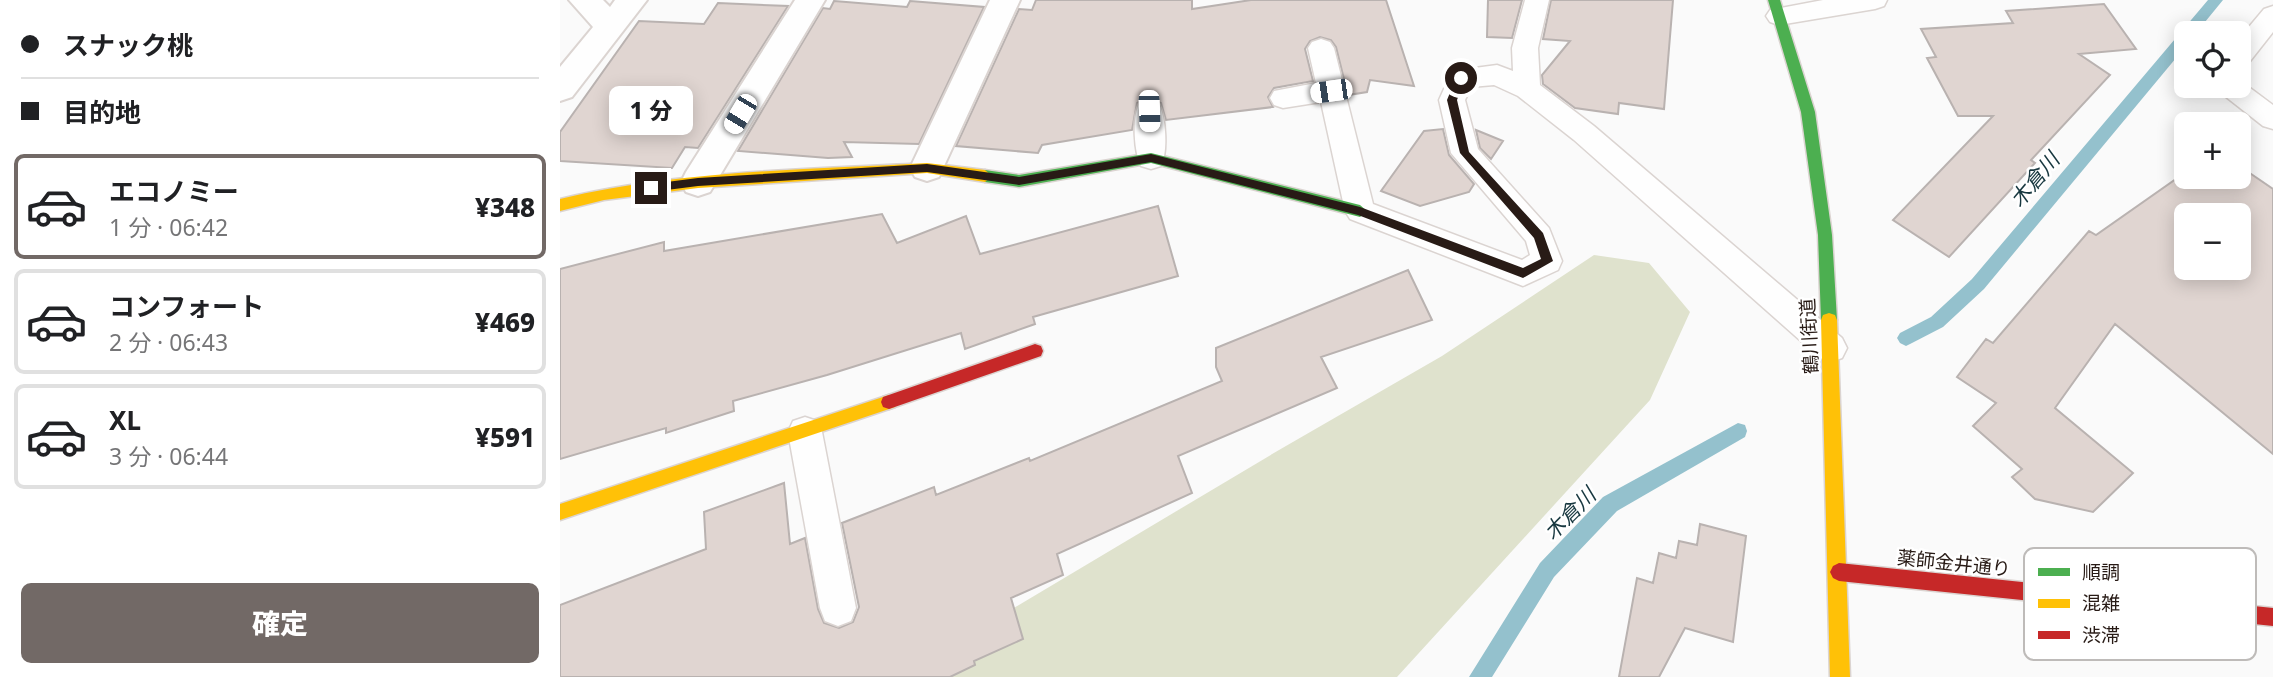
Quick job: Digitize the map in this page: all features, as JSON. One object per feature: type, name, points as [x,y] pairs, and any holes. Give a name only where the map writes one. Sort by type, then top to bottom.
[{"type":"street","points":[[584,0],[611,26]]},
{"type":"street","points":[[560,89],[632,0]]},
{"type":"street","points":[[698,182],[810,0]]},
{"type":"street","points":[[927,168],[1005,0]]},
{"type":"street","name":"鶴川街道","points":[[1776,8],[1808,112],[1825,235],[1839,572],[1840,677]]},
{"type":"street","points":[[560,205],[604,194],[698,182],[927,168],[1019,181],[1151,158],[1360,211]]},
{"type":"street","points":[[560,512],[806,432],[1035,351]]},
{"type":"street","name":"薬師金井通り","points":[[1839,572],[2024,591]]},
{"type":"lane","points":[[1527,89],[1525,48],[1537,0]]},
{"type":"lane","points":[[1776,8],[1875,0]]},
{"type":"lane","points":[[2251,42],[2273,15]]},
{"type":"lane","points":[[1321,48],[1360,211],[1523,273],[1547,261],[1539,236],[1465,153],[1452,100],[1461,78],[1497,75],[1527,89],[1584,133],[1831,348]]},
{"type":"lane","points":[[1283,98],[1331,91]]},
{"type":"lane","points":[[2246,98],[2273,118]]},
{"type":"lane","points":[[1149,111],[1151,158]]},
{"type":"lane","points":[[806,432],[838,608]]},
{"type":"green space","points":[[1594,255],[1649,263],[1690,312],[1650,400],[1397,677],[898,677],[1442,356]]},
{"type":"building","points":[[1036,0],[1192,0],[1192,9],[1251,0],[1386,0],[1414,86],[1370,80],[1367,92],[1348,95],[1336,47],[1331,40],[1320,37],[1310,41],[1305,49],[1313,81],[1274,88],[1268,97],[1273,107],[1166,120],[1161,103],[1148,98],[1137,103],[1132,130],[1042,145],[1038,153],[956,146],[1019,9],[1032,10]]},
{"type":"building","points":[[1488,0],[1522,0],[1512,38],[1487,37]]},
{"type":"building","points":[[1551,0],[1673,0],[1664,109],[1619,103],[1618,114],[1575,108],[1543,84],[1542,75],[1570,41],[1543,39]]},
{"type":"building","points":[[834,1],[907,7],[910,1],[984,7],[919,144],[844,142],[852,157],[828,158],[738,151],[823,8],[830,9]]},
{"type":"building","points":[[718,3],[788,6],[698,148],[685,147],[672,168],[560,161],[560,132],[639,21],[704,24]]},
{"type":"building","points":[[2104,4],[2136,49],[2079,54],[2110,75],[2031,160],[2035,163],[1949,257],[1893,220],[1993,116],[1958,116],[1927,58],[1936,57],[1921,29],[2013,23],[2006,11]]},
{"type":"building","points":[[1443,129],[1449,155],[1474,184],[1469,192],[1420,206],[1381,191],[1424,131]]},
{"type":"building","points":[[1476,130],[1503,141],[1491,159],[1480,148]]},
{"type":"building","points":[[2251,174],[2273,189],[2273,454],[2115,324],[2055,408],[2133,473],[2093,512],[2035,499],[2012,477],[2022,469],[1973,426],[1996,403],[1957,377],[1986,339],[1993,343],[2089,231],[2096,235],[2174,180],[2174,189],[2251,189]]},
{"type":"building","points":[[1158,206],[1178,276],[1033,317],[1035,324],[965,349],[961,333],[733,401],[734,411],[666,433],[666,428],[560,459],[560,269],[664,242],[664,251],[882,214],[897,243],[966,216],[980,254]]},
{"type":"building","points":[[1408,270],[1432,320],[1321,357],[1337,388],[1178,456],[1192,493],[1057,554],[1063,575],[1011,598],[1023,639],[974,661],[975,665],[950,677],[560,677],[560,605],[706,549],[704,512],[784,483],[790,544],[805,538],[818,609],[824,623],[839,628],[853,622],[859,607],[842,523],[934,487],[936,495],[1029,458],[1030,461],[1222,381],[1216,367],[1216,348]]},
{"type":"building","points":[[1700,524],[1746,536],[1733,642],[1685,628],[1659,677],[1619,677],[1637,578],[1653,583],[1659,553],[1676,558],[1679,541],[1697,545]]},
{"type":"waterway","name":"木倉川","points":[[2198,21],[2216,0]]},
{"type":"waterway","name":"木倉川","points":[[1906,338],[1937,322],[1978,284],[2174,50]]},
{"type":"waterway","name":"木倉川","points":[[1480,677],[1547,570],[1610,504],[1738,431]]},
{"type":"traffic: fast","points":[[1774,0],[1808,112],[1825,235],[1829,320]]},
{"type":"traffic: fast","points":[[985,176],[1019,181],[1151,158],[1360,211]]},
{"type":"traffic: slow","points":[[560,205],[604,194],[698,182],[927,168],[985,176]]},
{"type":"traffic: slow","points":[[1829,320],[1840,677]]},
{"type":"traffic: slow","points":[[560,512],[889,402]]},
{"type":"traffic: jam","points":[[889,402],[1035,351]]},
{"type":"traffic: jam","points":[[1839,572],[2024,591]]},
{"type":"traffic: jam","points":[[2256,615],[2273,617]]},
{"type":"route","points":[[651,188],[698,182],[927,168],[1019,181],[1151,158],[1360,211],[1523,273],[1547,261],[1539,236],[1465,153],[1452,100],[1461,78]]}]
